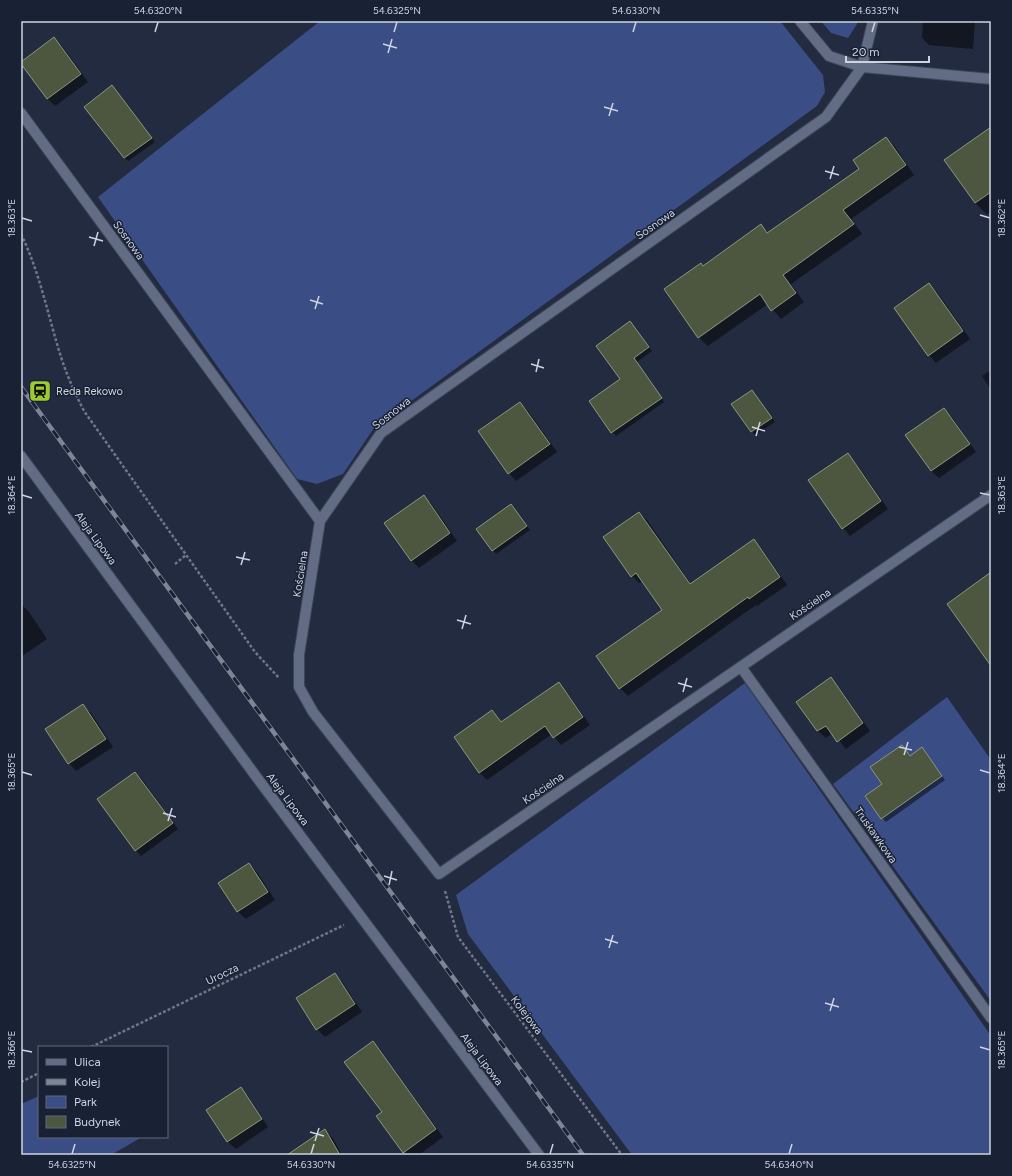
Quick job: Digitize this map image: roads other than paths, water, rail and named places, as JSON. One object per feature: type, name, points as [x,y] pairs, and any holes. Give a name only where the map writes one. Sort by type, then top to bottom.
[{"type":"street","points":[[800,21],[829,56],[862,67],[991,79]]},
{"type":"street","name":"Sosnowa","points":[[21,113],[320,521],[381,433],[826,117],[862,67],[872,21]]},
{"type":"street","name":"Aleja Lipowa","points":[[21,456],[361,917],[539,1155]]},
{"type":"street","name":"Kościelna","points":[[320,521],[299,656],[300,687],[313,712],[439,874],[991,495]]},
{"type":"street","name":"Truskawkowa","points":[[741,667],[991,1018]]},
{"type":"railway","points":[[21,387],[583,1155]]},
{"type":"place","name":"Reda Rekowo","points":[[40,391]]}]
